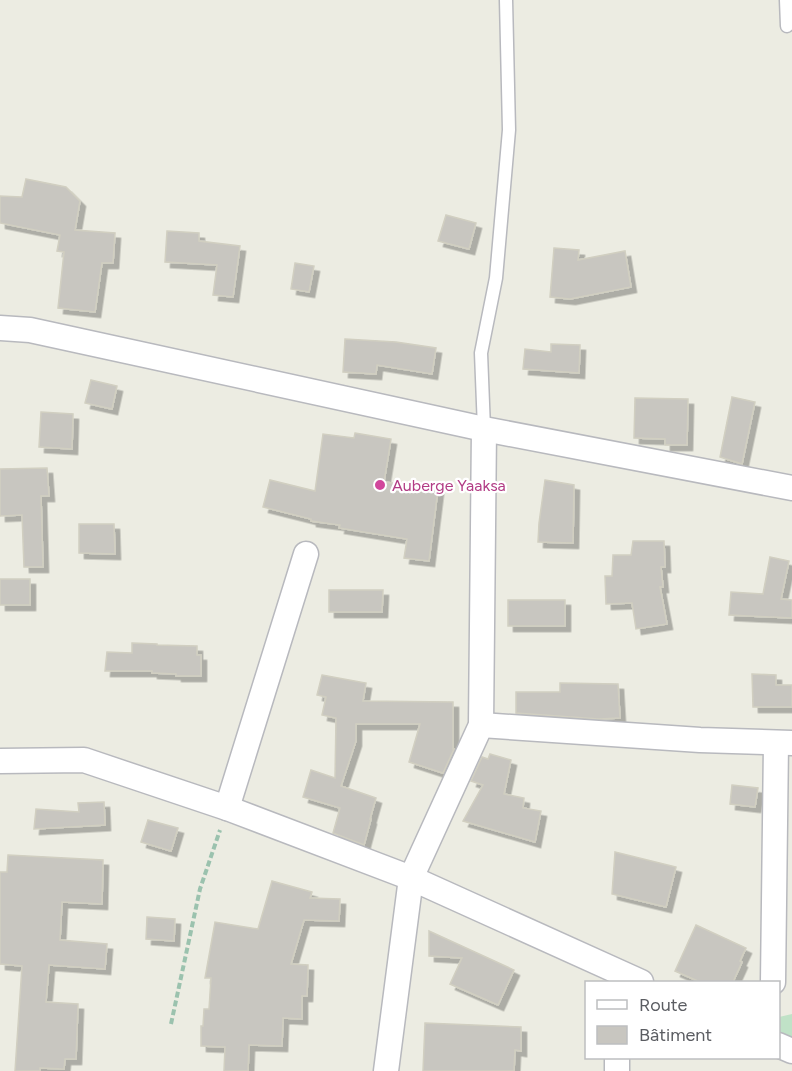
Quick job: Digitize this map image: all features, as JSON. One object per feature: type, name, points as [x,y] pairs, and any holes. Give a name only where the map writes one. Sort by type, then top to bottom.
[{"type":"street","points":[[0,328],[30,330],[484,429],[792,488]]},
{"type":"street","points":[[386,1071],[411,878],[481,725],[484,429]]},
{"type":"street","points":[[227,808],[306,554]]},
{"type":"street","points":[[481,725],[700,740],[784,743],[773,981]]},
{"type":"street","points":[[0,762],[84,760],[227,808],[411,878],[632,980]]},
{"type":"lane","points":[[484,429],[481,353],[496,279],[509,130],[506,0]]},
{"type":"lane","points":[[786,0],[787,26]]},
{"type":"path","points":[[171,1024],[200,889],[227,808]]},
{"type":"green space","points":[[792,1014],[792,1051],[780,1045],[780,1017]]},
{"type":"building","points":[[26,179],[66,187],[80,201],[75,230],[115,233],[113,263],[102,263],[95,312],[58,308],[64,252],[57,251],[60,235],[0,223],[0,196],[22,197]]},
{"type":"building","points":[[446,215],[476,223],[469,249],[438,241]]},
{"type":"building","points":[[167,231],[199,233],[199,241],[240,246],[233,297],[213,295],[217,265],[165,262]]},
{"type":"building","points":[[554,248],[579,250],[578,260],[625,251],[631,287],[570,299],[550,297]]},
{"type":"building","points":[[295,263],[314,266],[309,292],[291,289]]},
{"type":"building","points":[[345,339],[396,342],[436,348],[432,374],[377,365],[376,374],[343,372]]},
{"type":"building","points":[[551,344],[580,345],[579,373],[523,369],[525,349],[551,352]]},
{"type":"building","points":[[91,380],[117,386],[112,409],[85,403]]},
{"type":"building","points":[[732,397],[755,402],[742,464],[720,457]]},
{"type":"building","points":[[635,398],[688,399],[687,445],[665,445],[665,439],[634,438]]},
{"type":"building","points":[[41,412],[73,414],[72,449],[39,447]]},
{"type":"building","points":[[355,433],[391,439],[384,482],[438,489],[429,561],[404,558],[407,539],[339,528],[340,525],[311,521],[311,519],[263,507],[270,480],[315,491],[323,434],[354,438]]},
{"type":"building","points":[[47,468],[49,496],[41,496],[43,567],[24,567],[22,515],[0,516],[0,469]]},
{"type":"building","points":[[545,480],[574,485],[573,543],[538,542]]},
{"type":"building","points":[[79,524],[114,524],[115,554],[79,553]]},
{"type":"building","points":[[633,541],[664,541],[665,567],[661,567],[663,587],[660,587],[667,624],[636,629],[632,603],[606,604],[605,576],[612,576],[613,555],[631,555]]},
{"type":"building","points":[[770,557],[789,561],[781,599],[792,600],[792,618],[729,615],[731,592],[763,594]]},
{"type":"building","points":[[0,579],[30,579],[30,605],[0,605]]},
{"type":"building","points":[[329,590],[383,590],[382,612],[329,612]]},
{"type":"building","points":[[508,600],[565,600],[565,626],[508,626]]},
{"type":"building","points":[[132,643],[197,646],[197,655],[201,655],[201,676],[176,676],[176,674],[152,673],[152,671],[105,671],[107,652],[132,653]]},
{"type":"building","points":[[752,674],[776,675],[776,685],[792,685],[792,707],[753,707]]},
{"type":"building","points":[[322,675],[366,683],[363,701],[453,702],[454,749],[443,773],[409,762],[420,724],[356,724],[356,741],[341,786],[376,798],[364,845],[333,833],[340,808],[303,797],[311,770],[335,778],[336,718],[322,715],[326,697],[317,695]]},
{"type":"building","points":[[560,683],[618,684],[620,718],[599,719],[516,713],[516,692],[560,692]]},
{"type":"building","points":[[490,754],[511,760],[504,794],[524,798],[523,808],[541,811],[535,842],[463,821],[483,785],[471,781],[482,757],[488,759]]},
{"type":"building","points":[[732,785],[758,788],[755,807],[730,804]]},
{"type":"building","points":[[104,802],[105,825],[34,829],[36,809],[79,812],[78,803]]},
{"type":"building","points":[[148,820],[178,828],[171,851],[141,842]]},
{"type":"building","points":[[615,852],[676,867],[666,907],[612,894]]},
{"type":"building","points":[[8,855],[103,860],[102,904],[62,902],[60,940],[107,944],[105,969],[49,965],[46,1002],[78,1004],[76,1059],[65,1059],[64,1069],[40,1068],[40,1071],[15,1071],[22,966],[0,964],[0,872],[7,872]]},
{"type":"building","points":[[272,881],[312,892],[310,898],[340,899],[339,921],[304,920],[291,964],[308,965],[307,996],[302,996],[302,1019],[283,1018],[282,1046],[249,1045],[248,1071],[224,1071],[225,1047],[201,1046],[204,1009],[209,1009],[211,978],[205,978],[215,922],[258,929]]},
{"type":"building","points":[[147,917],[175,919],[174,941],[146,939]]},
{"type":"building","points":[[696,925],[746,948],[733,981],[698,981],[675,971]]},
{"type":"building","points":[[429,931],[514,970],[498,1005],[450,984],[462,958],[429,956]]},
{"type":"building","points":[[425,1023],[521,1027],[521,1051],[515,1050],[514,1071],[423,1071]]},
{"type":"place","name":"Auberge Yaaksa","points":[[380,485]]}]
